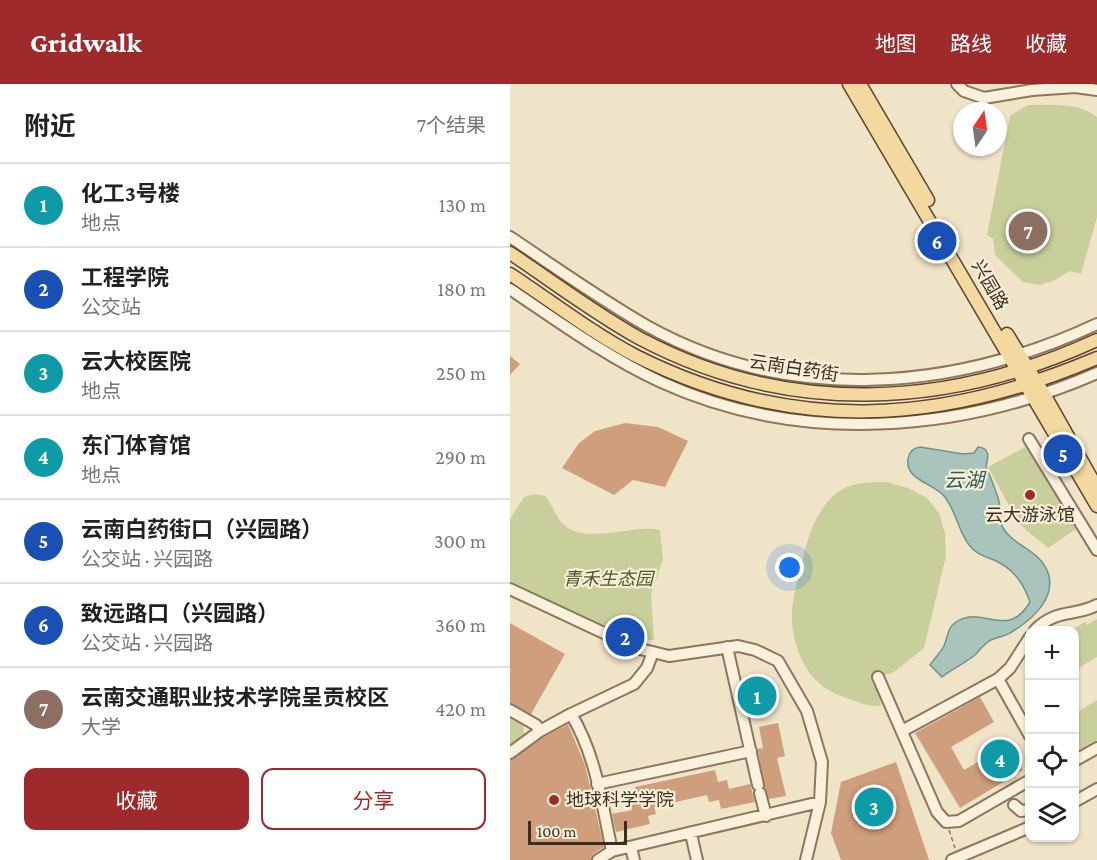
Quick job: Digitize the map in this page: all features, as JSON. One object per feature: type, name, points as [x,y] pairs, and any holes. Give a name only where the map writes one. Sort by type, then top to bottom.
[{"type":"main road","name":"兴园路","points":[[849,84],[1031,384],[1097,488]]},
{"type":"main road","name":"兴园路","points":[[860,84],[1015,356]]},
{"type":"main road","name":"云南白药街","points":[[510,253],[638,337],[708,368],[742,380],[780,388],[816,393],[878,394],[938,389],[1023,369],[1097,340]]},
{"type":"main road","name":"云南白药街","points":[[510,274],[634,355],[677,375],[721,391],[765,403],[837,412],[903,411],[992,395],[1031,384],[1097,358]]},
{"type":"main road","name":"兴园路","points":[[1039,395],[1097,506]]},
{"type":"street","points":[[957,84],[964,91],[984,98],[1032,90],[1075,87],[1097,90]]},
{"type":"street","points":[[510,237],[648,326],[721,358],[762,369],[807,377],[883,380],[951,373],[1015,356],[1097,324]]},
{"type":"street","points":[[510,289],[591,344],[643,374],[701,399],[790,420],[836,424],[885,424],[962,415],[1039,395],[1097,373]]},
{"type":"street","points":[[1029,439],[1097,550]]},
{"type":"street","points":[[510,589],[636,648],[669,656],[738,646],[755,650],[778,661],[807,711],[822,762],[820,802],[806,860]]},
{"type":"street","points":[[1040,626],[1063,613],[1097,605]]},
{"type":"street","points":[[902,731],[998,679],[1010,668],[1025,644]]},
{"type":"street","points":[[727,647],[766,816]]},
{"type":"street","points":[[510,753],[540,731],[634,684],[647,668],[653,652]]},
{"type":"street","points":[[878,677],[937,812],[946,822],[959,821],[1025,782]]},
{"type":"street","points":[[998,679],[1028,734]]},
{"type":"street","points":[[510,710],[536,725],[540,731]]},
{"type":"street","points":[[571,714],[582,732],[591,756],[612,851]]},
{"type":"street","points":[[1079,758],[1097,748]]},
{"type":"street","points":[[597,784],[751,751]]},
{"type":"street","points":[[1079,799],[1097,789]]},
{"type":"street","points":[[598,860],[612,851],[820,802]]},
{"type":"street","points":[[1014,806],[1021,811],[1025,810]]},
{"type":"street","points":[[955,859],[1025,829]]},
{"type":"street","points":[[691,834],[697,860]]},
{"type":"street","points":[[631,847],[634,860]]},
{"type":"path","points":[[946,822],[955,859]]},
{"type":"green space","points":[[1028,105],[1055,105],[1082,109],[1097,117],[1097,217],[1081,274],[1070,271],[1053,281],[1039,285],[1023,282],[995,255],[993,239],[987,235],[1002,156],[1007,156],[1007,132],[1010,116]]},
{"type":"green space","name":"云大游泳馆","points":[[1027,446],[1076,529],[1048,548],[1019,524],[988,467]]},
{"type":"green space","points":[[886,482],[908,488],[927,498],[939,513],[945,534],[946,556],[924,648],[894,672],[878,677],[881,706],[874,706],[835,693],[812,676],[801,659],[793,629],[792,611],[807,543],[822,509],[838,492],[849,486]]},
{"type":"green space","name":"青禾生态园","points":[[535,494],[546,496],[560,521],[570,529],[581,533],[608,533],[636,529],[660,530],[663,560],[651,594],[654,640],[639,639],[602,627],[510,581],[510,519],[524,497]]},
{"type":"green space","points":[[1097,619],[1097,657],[1079,668],[1078,626],[1085,622],[1087,625]]},
{"type":"green space","points":[[1097,700],[1097,740],[1079,750],[1079,734],[1079,711]]},
{"type":"green space","points":[[510,713],[523,721],[524,737],[510,746]]},
{"type":"water","name":"云湖","points":[[920,447],[963,454],[974,453],[978,447],[987,451],[986,467],[999,501],[1002,525],[1007,534],[1042,562],[1049,578],[1047,597],[1035,614],[1010,633],[989,641],[972,657],[942,677],[930,665],[944,646],[953,624],[975,617],[1003,621],[1012,619],[1021,613],[1030,602],[1022,585],[1011,571],[972,549],[944,496],[911,472],[908,466],[909,454],[913,449]]},
{"type":"building","points":[[510,356],[520,364],[510,375]]},
{"type":"building","points":[[625,423],[658,427],[688,441],[665,487],[633,480],[614,495],[562,468],[579,443],[595,431]]},
{"type":"building","points":[[510,623],[565,654],[531,714],[510,703]]},
{"type":"building","points":[[766,677],[773,710],[750,715],[742,681]]},
{"type":"building","points":[[980,697],[994,722],[951,747],[964,770],[1008,745],[1023,770],[960,808],[915,733]]},
{"type":"building","points":[[778,723],[785,756],[777,758],[786,796],[769,799],[758,752],[758,749],[763,748],[759,727]]},
{"type":"building","name":"地球科学学院","points":[[568,724],[585,765],[604,847],[593,854],[591,860],[510,860],[510,760]]},
{"type":"building","points":[[896,762],[929,860],[841,860],[831,833],[841,782]]},
{"type":"building","points":[[715,770],[718,782],[727,780],[729,789],[750,784],[755,802],[721,809],[719,800],[709,802],[707,795],[654,807],[656,814],[648,816],[650,824],[616,832],[612,814],[632,810],[630,801],[638,800],[635,787]]},
{"type":"place","name":"云南交通职业技术学院呈贡校区","points":[[1028,231]]},
{"type":"place","name":"致远路口（兴园路）","points":[[937,241]]},
{"type":"place","name":"云南白药街口（兴园路）","points":[[1063,454]]},
{"type":"place","name":"云大游泳馆","points":[[1030,495]]},
{"type":"place","name":"工程学院","points":[[625,637]]},
{"type":"place","name":"化工3号楼","points":[[757,696]]},
{"type":"place","name":"东门体育馆","points":[[1000,759]]},
{"type":"place","name":"地球科学学院","points":[[554,800]]},
{"type":"place","name":"云大校医院","points":[[874,807]]}]
